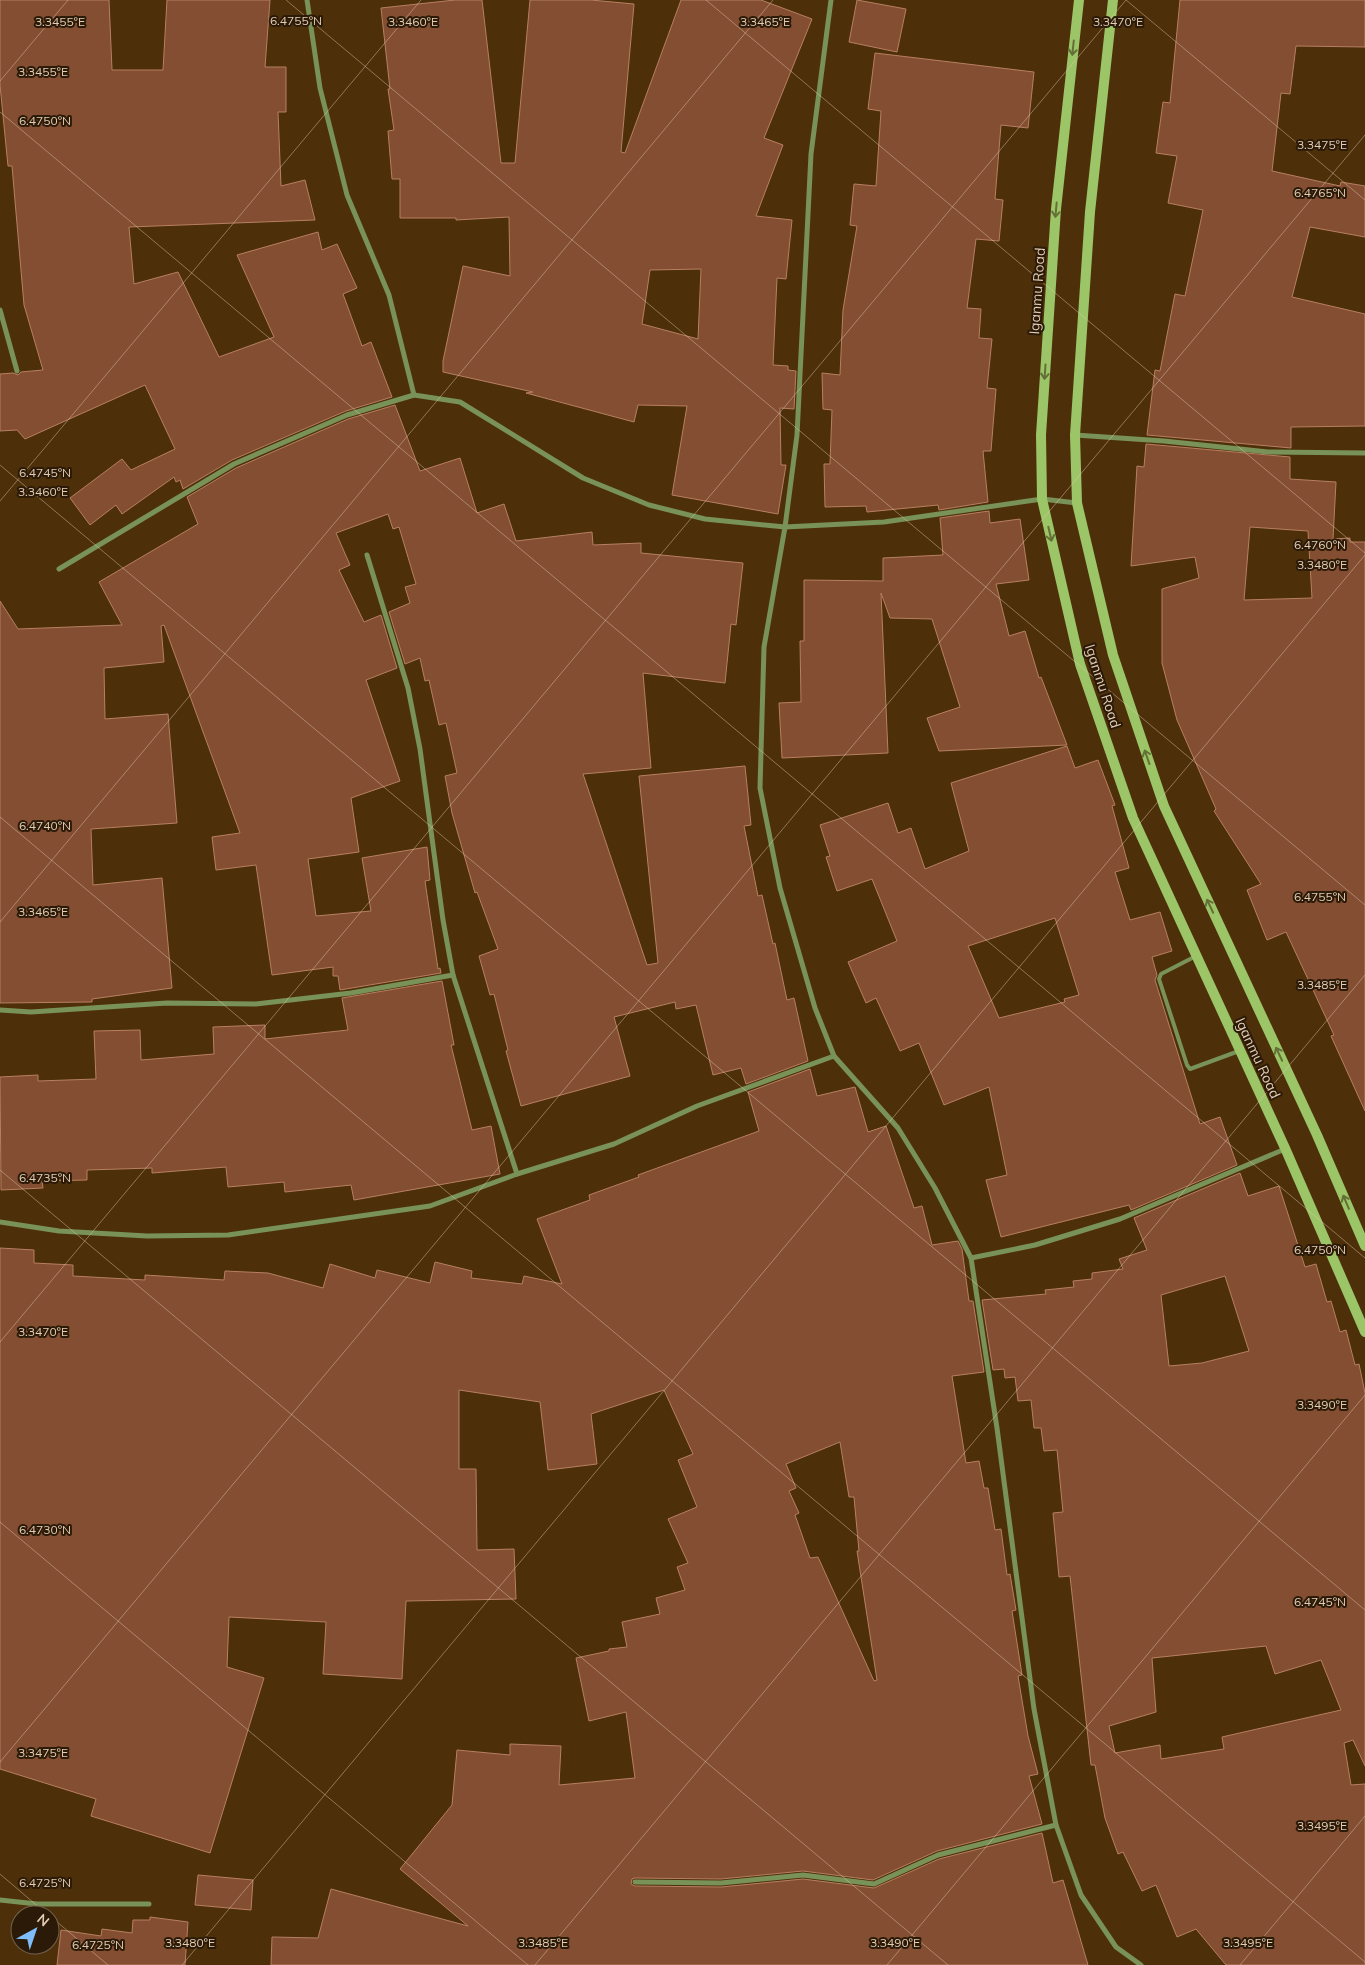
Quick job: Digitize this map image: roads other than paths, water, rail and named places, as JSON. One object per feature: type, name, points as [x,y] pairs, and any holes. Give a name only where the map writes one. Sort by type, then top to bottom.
[{"type":"main road","name":"Iganmu Road","points":[[1079,0],[1056,219],[1041,434],[1042,499],[1080,664],[1132,818],[1285,1148],[1365,1332]]},
{"type":"main road","name":"Iganmu Road","points":[[1113,0],[1090,212],[1075,435],[1077,503],[1112,655],[1164,806],[1317,1134],[1365,1246]]},
{"type":"street","points":[[307,0],[320,88],[347,195],[389,295],[414,395]]},
{"type":"street","points":[[831,0],[812,154],[797,435],[786,527],[764,647],[760,788],[780,888],[815,1008],[834,1056],[898,1128],[935,1188],[971,1258],[997,1428],[1034,1709],[1056,1826],[1081,1895],[1116,1947],[1141,1965]]},
{"type":"street","points":[[0,310],[17,372]]},
{"type":"street","points":[[59,569],[234,464],[347,415],[414,395],[460,402],[583,478],[649,505],[705,519],[786,527],[884,522],[1042,499],[1077,503]]},
{"type":"street","points":[[1075,435],[1164,441],[1268,452],[1365,453]]},
{"type":"street","points":[[367,555],[408,688],[420,750],[443,920],[453,975],[517,1174]]},
{"type":"street","points":[[0,1010],[31,1012],[167,1003],[256,1004],[350,993],[453,975]]},
{"type":"street","points":[[0,1222],[59,1231],[147,1236],[228,1235],[430,1206],[517,1174],[614,1144],[697,1106],[834,1056]]},
{"type":"street","points":[[971,1258],[1036,1245],[1120,1219],[1285,1148]]},
{"type":"street","points":[[635,1882],[721,1883],[803,1875],[874,1884],[938,1855],[1056,1826]]},
{"type":"street","points":[[0,1900],[37,1904],[149,1904]]},
{"type":"lane","points":[[1197,955],[1161,974],[1159,979],[1187,1065],[1190,1069],[1239,1051]]}]
